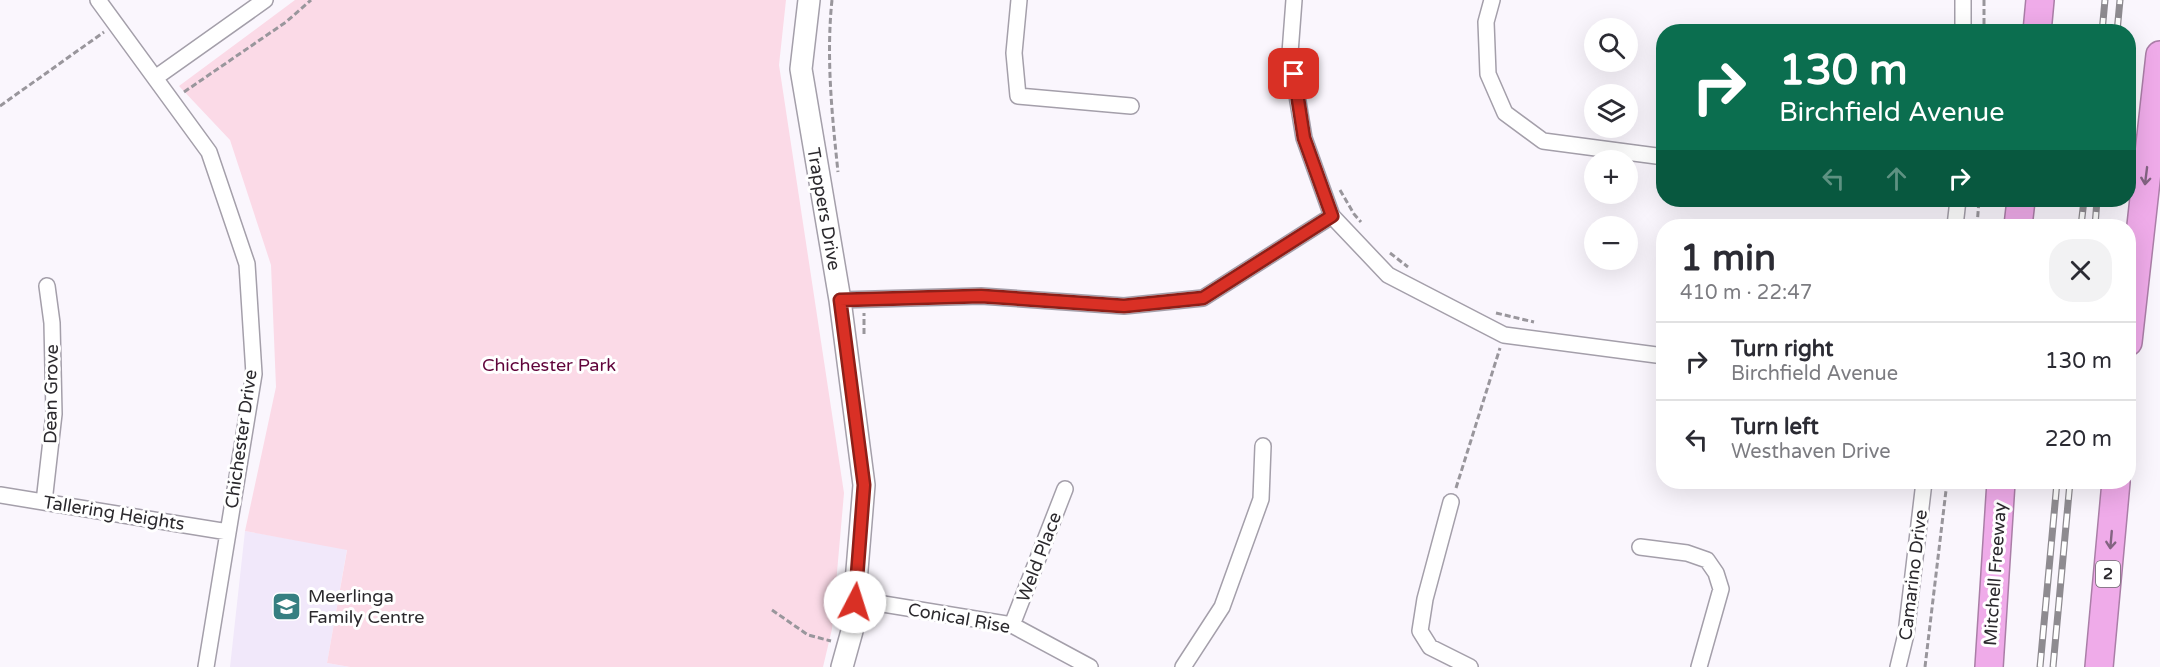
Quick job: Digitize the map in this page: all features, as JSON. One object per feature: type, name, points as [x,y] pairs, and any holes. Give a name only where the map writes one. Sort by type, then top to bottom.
[{"type":"highway","points":[[2038,24],[2040,0]]},
{"type":"highway","points":[[2136,270],[2160,55]]},
{"type":"highway","name":"Mitchell Freeway","points":[[1989,667],[2001,489]]},
{"type":"highway","name":"2","points":[[2099,667],[2115,489]]},
{"type":"main road","name":"Trappers Drive","points":[[809,0],[801,69],[840,300],[864,485],[852,631],[842,667]]},
{"type":"street","name":"Chichester Drive","points":[[98,0],[209,152],[246,264],[254,374],[206,667]]},
{"type":"street","points":[[155,78],[265,0]]},
{"type":"street","points":[[1019,0],[1014,53],[1018,96],[1131,106]]},
{"type":"street","points":[[1294,0],[1290,53],[1304,138],[1332,216],[1388,275],[1504,335],[1656,355]]},
{"type":"street","points":[[1492,0],[1486,22],[1488,74],[1505,113],[1543,141],[1656,156]]},
{"type":"street","points":[[1963,0],[1963,24]]},
{"type":"street","points":[[840,300],[981,296],[1124,306],[1203,298],[1332,216]]},
{"type":"street","name":"Dean Grove","points":[[44,502],[54,414],[52,323],[47,286]]},
{"type":"street","points":[[1183,667],[1222,607],[1261,499],[1263,446]]},
{"type":"street","name":"Weld Place","points":[[1012,625],[1065,489]]},
{"type":"street","name":"Camarino Drive","points":[[1898,667],[1906,634],[1923,489]]},
{"type":"street","name":"Tallering Heights","points":[[0,495],[228,532]]},
{"type":"street","points":[[1451,502],[1425,599],[1420,631],[1430,647],[1470,667]]},
{"type":"street","points":[[1640,547],[1687,553],[1707,560],[1716,573],[1721,589],[1699,667]]},
{"type":"street","name":"Conical Rise","points":[[855,602],[871,602],[1012,625],[1090,667]]},
{"type":"path","points":[[171,100],[286,22],[311,0]]},
{"type":"path","points":[[1984,0],[1984,24]]},
{"type":"path","points":[[0,106],[115,24]]},
{"type":"path","points":[[1336,183],[1353,214],[1368,230]]},
{"type":"path","points":[[1389,253],[1414,272]]},
{"type":"path","points":[[1492,312],[1534,322]]},
{"type":"path","points":[[1451,502],[1504,335]]},
{"type":"path","points":[[1925,667],[1946,489]]},
{"type":"path","points":[[772,610],[808,635],[833,642]]},
{"type":"shaded area","name":"Meerlinga Family Centre","points":[[245,531],[347,549],[327,663],[350,667],[230,667]]},
{"type":"green space","name":"Chichester Park","points":[[295,0],[786,0],[779,65],[844,493],[832,629],[823,667],[350,667],[327,663],[347,550],[245,531],[276,387],[271,265],[230,140],[179,86]]},
{"type":"railway","points":[[2103,24],[2105,0]]},
{"type":"railway","points":[[2118,24],[2120,0]]},
{"type":"railway","points":[[2082,219],[2083,207]]},
{"type":"railway","points":[[2096,207],[2096,219]]},
{"type":"railway","points":[[2040,667],[2056,489]]},
{"type":"railway","points":[[2053,667],[2069,489]]},
{"type":"place","name":"Meerlinga Family Centre","points":[[287,606]]},
{"type":"route","points":[[855,602],[864,485],[840,300],[981,296],[1124,306],[1203,298],[1332,216],[1304,138],[1294,74]]}]
